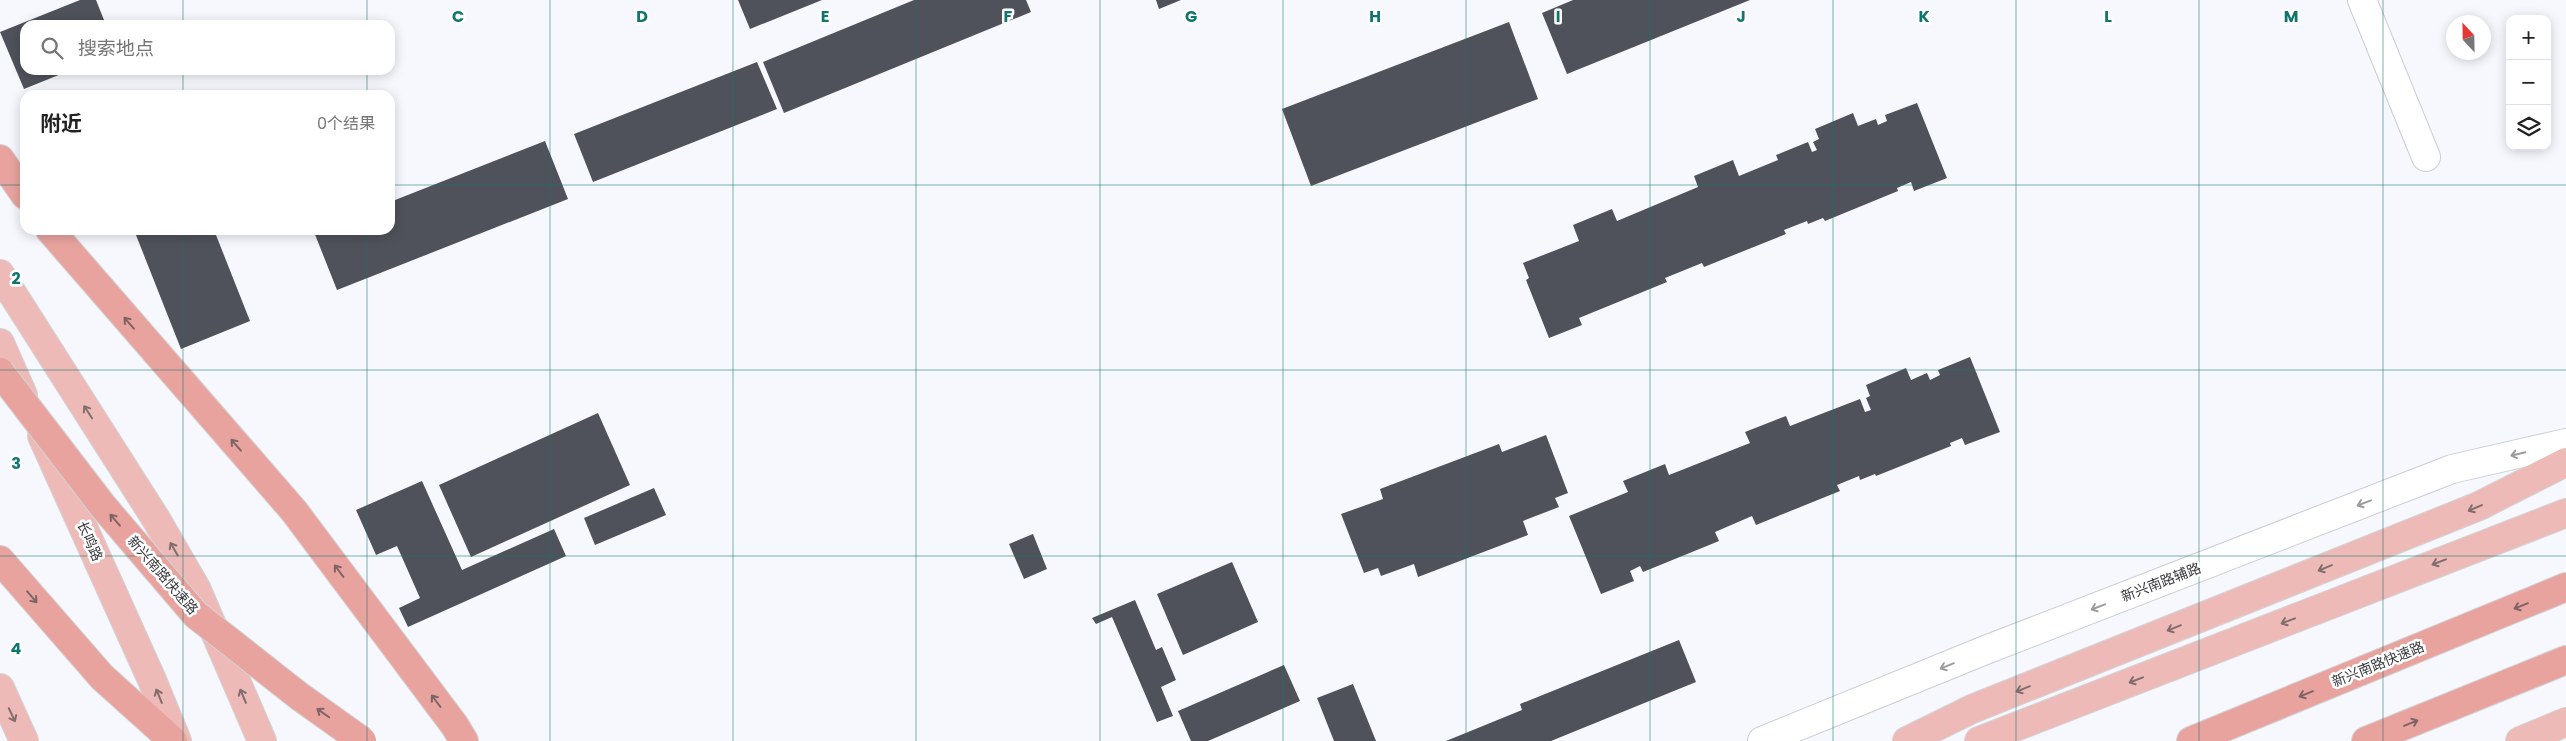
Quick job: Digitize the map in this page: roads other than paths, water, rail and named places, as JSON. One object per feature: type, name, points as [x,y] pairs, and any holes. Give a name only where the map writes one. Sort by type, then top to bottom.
[{"type":"highway","points":[[0,159],[20,188]]},
{"type":"highway","points":[[54,235],[294,511],[449,718],[464,741]]},
{"type":"highway","name":"新兴南路快速路","points":[[0,372],[102,505],[196,615],[299,696],[362,741]]},
{"type":"highway","points":[[0,560],[102,677],[173,741]]},
{"type":"highway","name":"新兴南路快速路","points":[[2190,741],[2566,587]]},
{"type":"highway","points":[[2366,741],[2566,660]]},
{"type":"main road","points":[[0,274],[156,519],[196,588],[262,741]]},
{"type":"main road","name":"长鸣路","points":[[0,343],[152,680],[177,741]]},
{"type":"main road","points":[[1907,741],[1972,709],[2480,506],[2566,462]]},
{"type":"main road","points":[[1979,741],[2566,513]]},
{"type":"main road","points":[[0,688],[24,741]]},
{"type":"main road","points":[[2520,741],[2566,722]]},
{"type":"street","points":[[2362,0],[2426,157]]},
{"type":"street","name":"新兴南路辅路","points":[[1762,741],[1983,651],[2452,469],[2566,443]]}]
